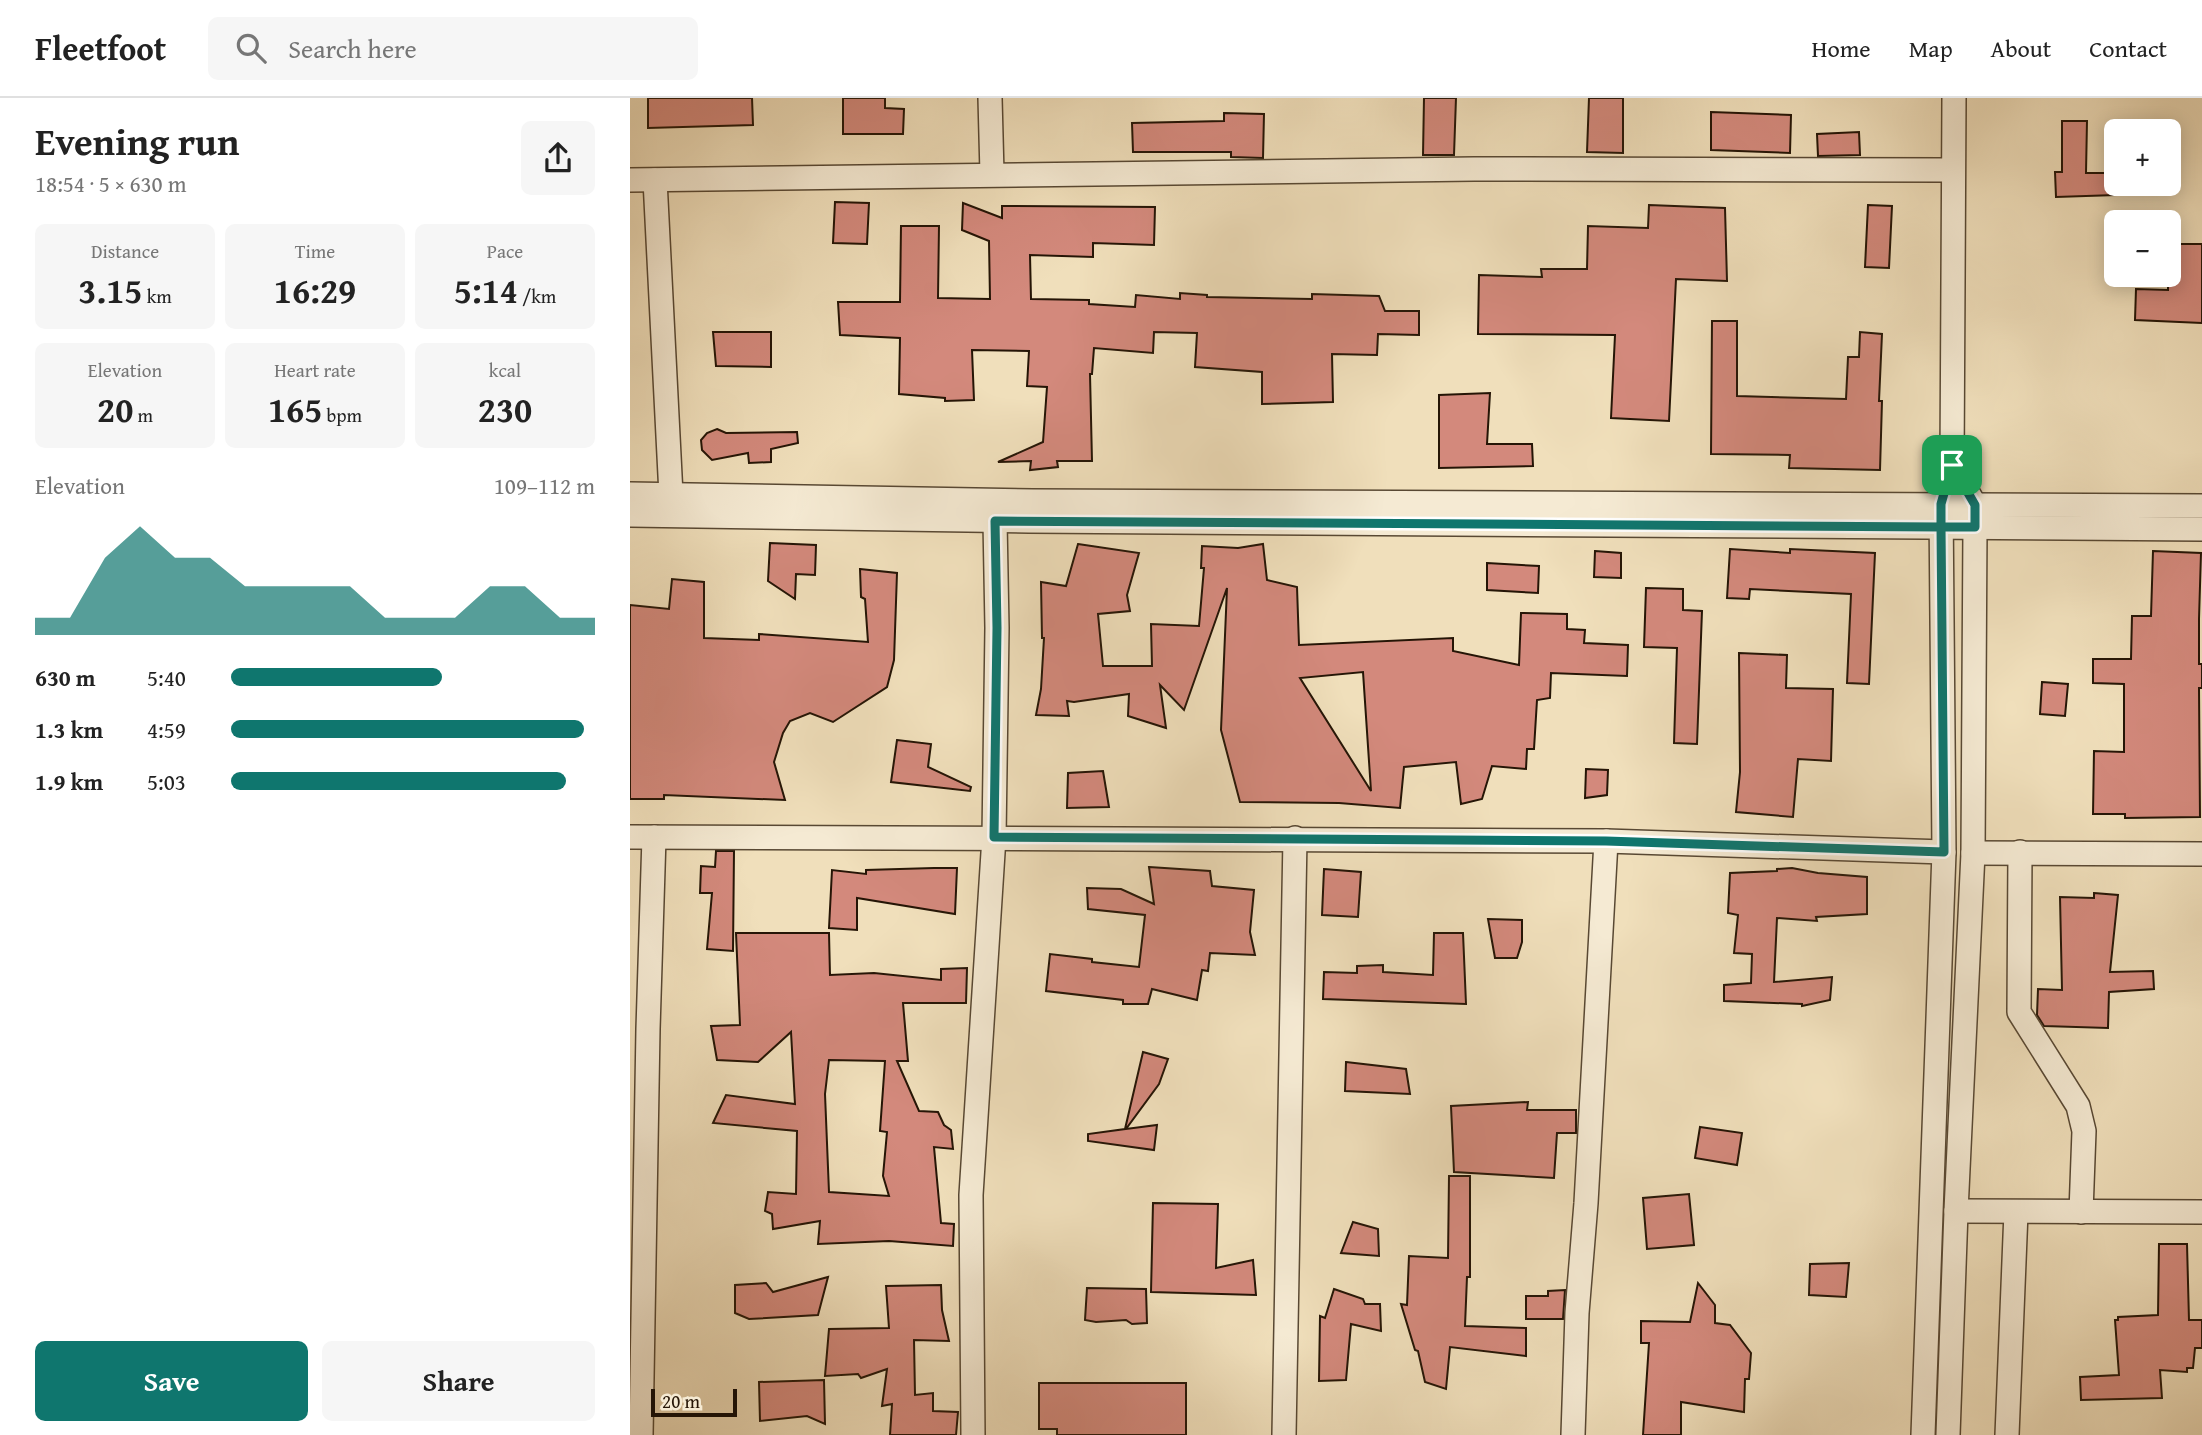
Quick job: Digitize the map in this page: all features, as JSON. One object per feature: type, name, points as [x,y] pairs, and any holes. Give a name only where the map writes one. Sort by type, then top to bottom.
[{"type":"street","points":[[990,98],[992,174]]},
{"type":"street","points":[[1923,1435],[1944,852],[1941,504],[1952,465],[1954,98]]},
{"type":"street","points":[[630,180],[1474,169],[1952,170]]},
{"type":"street","points":[[655,180],[671,495]]},
{"type":"street","points":[[1948,1435],[1973,853],[1975,516],[1952,465]]},
{"type":"street","points":[[630,494],[1033,501],[1941,504],[1975,516],[2202,529]]},
{"type":"street","points":[[630,515],[995,521],[1941,527],[1975,516],[2202,506]]},
{"type":"street","points":[[973,1435],[971,1195],[994,837],[997,628],[995,521]]},
{"type":"street","points":[[630,837],[1606,841],[1944,852]]},
{"type":"street","points":[[641,1435],[639,1029],[654,837]]},
{"type":"street","points":[[1284,1435],[1295,838]]},
{"type":"street","points":[[1573,1435],[1577,1313],[1586,1203],[1606,841]]},
{"type":"street","points":[[2020,852],[2019,1012],[2078,1106],[2084,1130],[2081,1212]]},
{"type":"street","points":[[1973,853],[2202,854]]},
{"type":"street","points":[[1956,1211],[2202,1212]]},
{"type":"street","points":[[2007,1435],[2016,1212]]},
{"type":"building","points":[[648,98],[752,98],[753,125],[648,128]]},
{"type":"building","points":[[843,98],[885,98],[885,108],[904,109],[903,134],[843,134]]},
{"type":"building","points":[[1424,98],[1456,98],[1454,155],[1423,155]]},
{"type":"building","points":[[1589,98],[1623,98],[1623,153],[1587,152]]},
{"type":"building","points":[[1711,112],[1791,115],[1790,153],[1711,150]]},
{"type":"building","points":[[1224,113],[1264,114],[1263,158],[1231,157],[1231,152],[1133,152],[1132,123],[1224,121]]},
{"type":"building","points":[[2062,121],[2087,121],[2086,173],[2104,173],[2104,195],[2056,197],[2055,172],[2062,172]]},
{"type":"building","points":[[1859,132],[1860,155],[1818,156],[1817,134]]},
{"type":"building","points":[[835,202],[869,203],[867,244],[833,243]]},
{"type":"building","points":[[963,203],[1002,218],[1002,206],[1155,207],[1154,245],[1093,243],[1093,257],[1030,255],[1031,299],[1089,300],[1089,304],[1135,307],[1136,295],[1180,299],[1180,293],[1207,297],[1312,299],[1312,294],[1379,296],[1385,311],[1419,311],[1419,335],[1378,334],[1377,355],[1332,354],[1333,402],[1262,404],[1262,372],[1195,367],[1197,333],[1154,332],[1153,353],[1094,348],[1090,374],[1092,461],[1057,461],[1058,467],[1030,470],[1031,461],[998,462],[1043,442],[1047,387],[1027,386],[1029,351],[972,350],[974,400],[945,401],[945,398],[899,394],[900,338],[840,335],[838,302],[900,302],[901,226],[939,226],[938,298],[990,299],[989,241],[962,230]]},
{"type":"building","points":[[1649,205],[1725,208],[1727,281],[1676,279],[1669,421],[1611,418],[1615,335],[1478,334],[1479,275],[1542,277],[1541,269],[1587,269],[1588,226],[1648,228]]},
{"type":"building","points":[[1868,205],[1892,206],[1889,268],[1865,267]]},
{"type":"building","points":[[2181,244],[2202,244],[2202,323],[2135,320],[2136,289],[2168,290],[2168,287],[2181,287]]},
{"type":"building","points":[[1712,321],[1737,321],[1737,396],[1846,399],[1848,357],[1859,357],[1860,332],[1882,334],[1880,470],[1789,468],[1790,455],[1711,454]]},
{"type":"building","points":[[713,332],[771,332],[771,367],[716,366]]},
{"type":"building","points":[[1490,393],[1487,444],[1532,444],[1533,466],[1439,468],[1439,395]]},
{"type":"building","points":[[717,429],[726,433],[797,432],[798,443],[771,449],[771,462],[749,463],[748,453],[712,460],[702,450],[701,440],[707,433]]},
{"type":"building","points":[[770,543],[816,545],[815,575],[796,574],[795,599],[768,581]]},
{"type":"building","points":[[1078,544],[1139,553],[1127,595],[1130,611],[1098,614],[1103,666],[1152,666],[1151,624],[1199,626],[1204,568],[1201,568],[1202,546],[1238,548],[1263,544],[1267,580],[1297,587],[1299,645],[1453,638],[1453,651],[1519,665],[1521,613],[1567,614],[1567,629],[1585,630],[1584,643],[1628,645],[1627,676],[1551,673],[1550,698],[1537,700],[1534,749],[1527,749],[1526,769],[1492,766],[1482,799],[1461,804],[1456,762],[1404,767],[1400,808],[1339,803],[1240,802],[1221,730],[1227,588],[1184,710],[1160,685],[1166,728],[1128,716],[1129,694],[1067,701],[1069,716],[1036,715],[1041,689],[1044,638],[1041,582],[1066,586]],"holes":[[[1363,672],[1371,791],[1300,678]]]},
{"type":"building","points":[[1730,549],[1790,553],[1790,549],[1875,553],[1869,684],[1847,683],[1851,594],[1750,589],[1749,599],[1727,598]]},
{"type":"building","points":[[1595,551],[1621,553],[1621,578],[1594,577]]},
{"type":"building","points":[[2153,551],[2201,553],[2200,817],[2125,818],[2125,814],[2093,814],[2094,751],[2124,752],[2124,684],[2093,683],[2093,659],[2131,659],[2132,616],[2151,616]]},
{"type":"building","points":[[1487,563],[1539,566],[1538,593],[1487,590]]},
{"type":"building","points":[[860,569],[897,573],[894,660],[887,687],[833,722],[810,713],[790,721],[783,733],[774,762],[785,800],[664,795],[664,799],[630,799],[630,605],[669,609],[672,579],[704,582],[704,638],[759,640],[759,634],[868,642]]},
{"type":"building","points":[[1646,588],[1683,589],[1683,610],[1702,611],[1697,744],[1674,743],[1677,648],[1644,647]]},
{"type":"building","points":[[1739,653],[1787,655],[1786,688],[1833,689],[1831,761],[1798,759],[1793,817],[1736,812],[1740,772]]},
{"type":"building","points":[[2042,682],[2068,684],[2065,716],[2040,714]]},
{"type":"building","points":[[897,740],[931,744],[928,767],[971,787],[970,791],[891,782]]},
{"type":"building","points":[[1586,769],[1608,770],[1607,795],[1585,798]]},
{"type":"building","points":[[1103,771],[1109,807],[1067,808],[1068,773]]},
{"type":"building","points":[[716,851],[734,851],[733,951],[707,949],[712,893],[700,893],[701,866],[715,867]]},
{"type":"building","points":[[1149,867],[1210,871],[1212,886],[1254,890],[1250,932],[1255,955],[1210,953],[1208,971],[1202,970],[1197,1000],[1152,989],[1148,1004],[1123,1004],[1123,1000],[1046,991],[1050,954],[1139,967],[1145,915],[1088,909],[1087,888],[1121,889],[1154,904]]},
{"type":"building","points":[[957,868],[955,914],[857,898],[857,930],[829,928],[832,870],[866,874],[866,870]]},
{"type":"building","points":[[1792,868],[1867,877],[1867,914],[1816,917],[1817,921],[1777,918],[1774,982],[1832,977],[1830,1000],[1802,1006],[1724,1001],[1724,985],[1751,983],[1752,954],[1734,953],[1738,915],[1728,913],[1730,873]]},
{"type":"building","points":[[1324,869],[1361,872],[1358,917],[1322,915]]},
{"type":"building","points":[[2094,893],[2118,895],[2110,972],[2153,971],[2154,989],[2109,992],[2108,1028],[2044,1026],[2037,1015],[2038,989],[2062,990],[2060,897],[2094,898]]},
{"type":"building","points":[[1488,919],[1522,920],[1522,942],[1517,958],[1495,958]]},
{"type":"building","points":[[736,933],[829,933],[830,975],[874,973],[941,980],[941,969],[967,968],[966,1003],[903,1003],[908,1061],[897,1061],[919,1111],[938,1112],[944,1125],[951,1130],[953,1149],[934,1147],[941,1223],[954,1224],[953,1246],[889,1241],[818,1244],[820,1221],[773,1229],[772,1214],[765,1211],[768,1192],[796,1194],[797,1131],[713,1123],[726,1095],[795,1104],[791,1032],[758,1062],[717,1060],[711,1026],[740,1025]],"holes":[[[829,1060],[885,1061],[880,1131],[887,1132],[883,1176],[889,1196],[829,1192],[825,1094]]]},
{"type":"building","points":[[1434,933],[1463,933],[1466,1004],[1323,999],[1324,972],[1357,973],[1357,966],[1383,965],[1383,972],[1433,975]]},
{"type":"building","points":[[1143,1052],[1168,1059],[1159,1084],[1126,1129],[1157,1125],[1154,1150],[1088,1141],[1088,1134],[1125,1129]]},
{"type":"building","points":[[1346,1062],[1406,1069],[1410,1094],[1345,1091]]},
{"type":"building","points":[[1528,1102],[1527,1110],[1576,1110],[1576,1133],[1557,1133],[1554,1178],[1454,1172],[1451,1106]]},
{"type":"building","points":[[1700,1127],[1742,1133],[1737,1165],[1695,1158]]},
{"type":"building","points":[[1449,1176],[1470,1176],[1470,1277],[1467,1277],[1465,1326],[1526,1328],[1526,1356],[1450,1347],[1446,1389],[1425,1382],[1418,1351],[1415,1350],[1401,1304],[1407,1305],[1409,1256],[1448,1258]]},
{"type":"building","points":[[1689,1194],[1694,1245],[1647,1249],[1643,1198]]},
{"type":"building","points":[[1153,1203],[1218,1204],[1216,1268],[1253,1260],[1256,1295],[1151,1292]]},
{"type":"building","points":[[1353,1222],[1378,1229],[1379,1256],[1341,1253]]},
{"type":"building","points":[[2159,1244],[2187,1244],[2189,1320],[2202,1320],[2202,1348],[2195,1348],[2193,1368],[2187,1368],[2187,1372],[2160,1370],[2162,1398],[2081,1400],[2080,1377],[2119,1375],[2115,1320],[2118,1320],[2118,1317],[2158,1315]]},
{"type":"building","points":[[1849,1263],[1846,1297],[1809,1295],[1810,1264]]},
{"type":"building","points":[[828,1277],[818,1315],[749,1319],[735,1313],[735,1285],[766,1283],[773,1292]]},
{"type":"building","points":[[1698,1283],[1715,1305],[1715,1323],[1730,1325],[1751,1353],[1749,1379],[1745,1379],[1744,1412],[1681,1402],[1681,1435],[1643,1435],[1649,1343],[1641,1343],[1641,1321],[1690,1322]]},
{"type":"building","points":[[941,1285],[942,1310],[949,1341],[914,1340],[915,1395],[933,1393],[933,1411],[958,1412],[956,1435],[890,1435],[892,1404],[882,1406],[887,1369],[861,1378],[858,1374],[825,1376],[829,1329],[889,1328],[886,1286]]},
{"type":"building","points":[[1087,1288],[1146,1289],[1147,1323],[1085,1320]]},
{"type":"building","points":[[1334,1289],[1363,1299],[1365,1304],[1380,1304],[1381,1331],[1351,1324],[1346,1380],[1319,1381],[1320,1316],[1325,1318]]},
{"type":"building","points":[[1565,1290],[1563,1319],[1526,1319],[1526,1296],[1548,1296],[1548,1291]]},
{"type":"building","points":[[824,1380],[825,1424],[807,1416],[760,1421],[759,1382]]},
{"type":"building","points":[[1039,1383],[1186,1383],[1186,1435],[1057,1435],[1057,1429],[1039,1429]]},
{"type":"route","points":[[1952,465],[1941,504],[1941,527],[995,521],[997,628],[994,837],[1606,841],[1944,852],[1941,527],[1975,527],[1975,505],[1952,465]]}]
